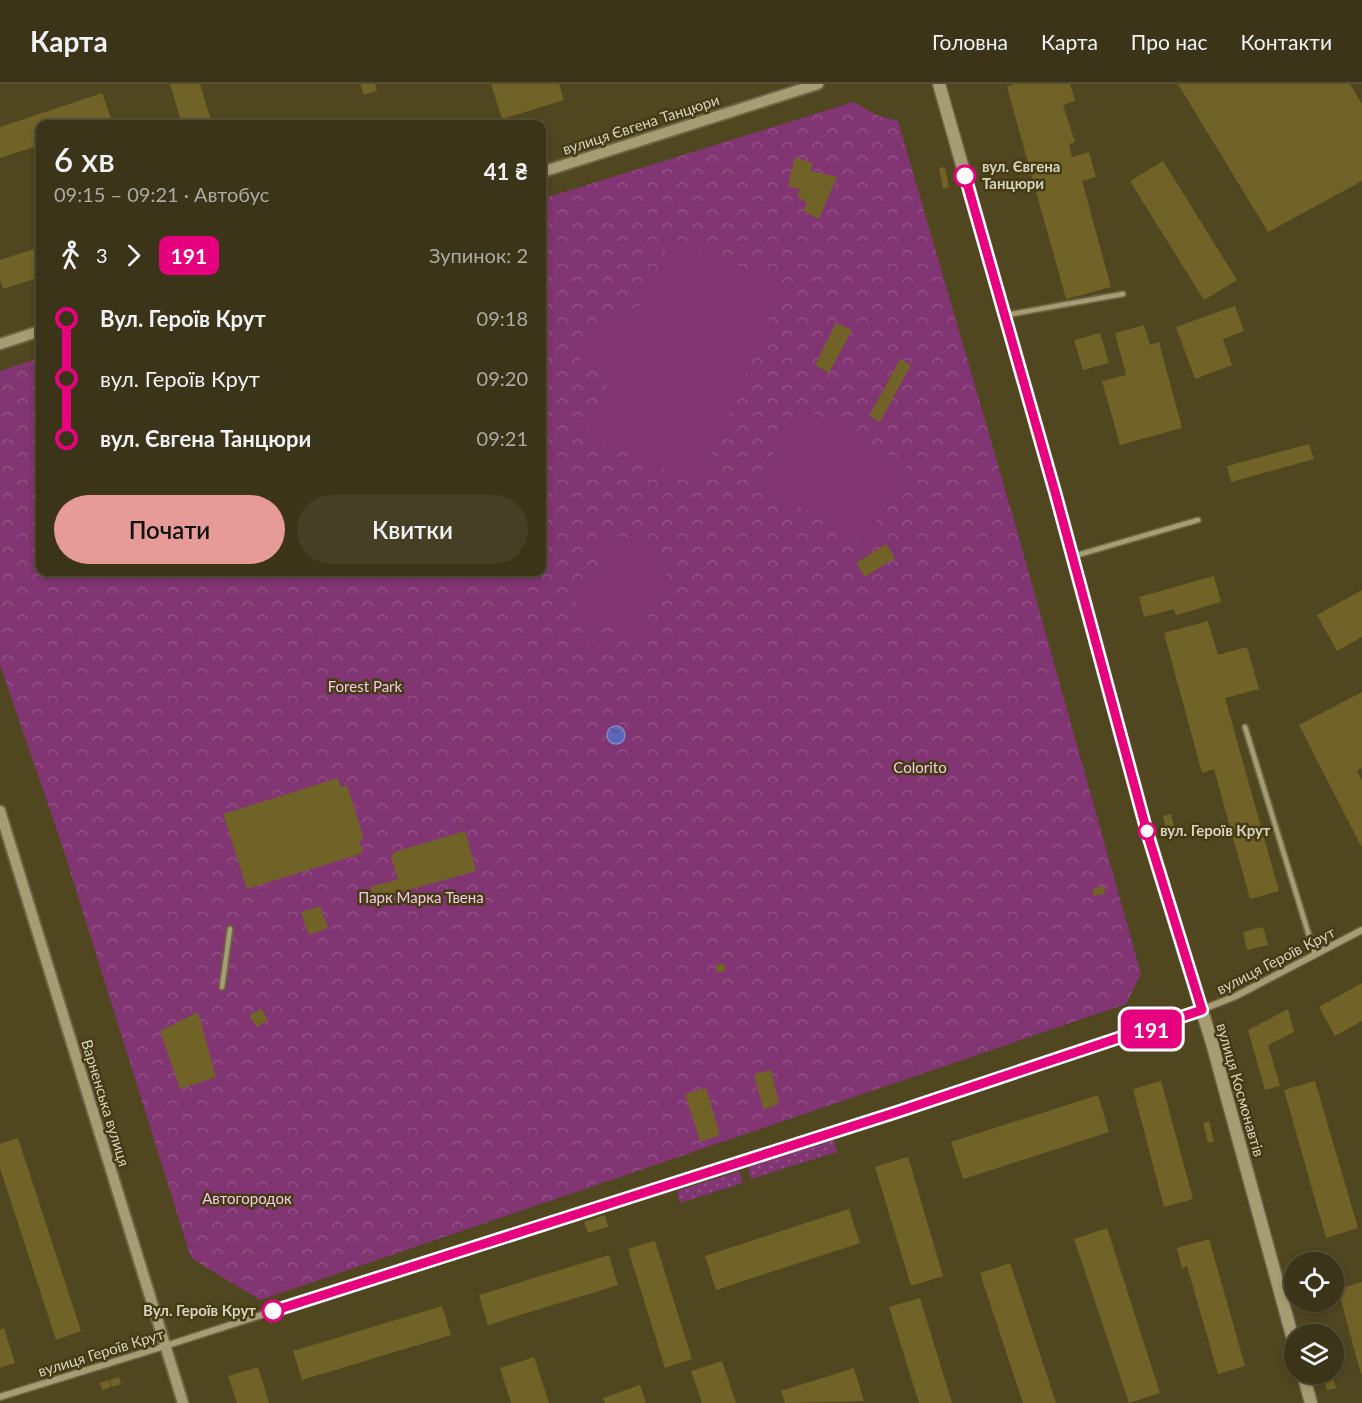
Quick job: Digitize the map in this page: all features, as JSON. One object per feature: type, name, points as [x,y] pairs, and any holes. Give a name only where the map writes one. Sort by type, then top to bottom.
[{"type":"main road","name":"вулиця Космонавтів","points":[[939,84],[1147,832],[1202,1010],[1289,1324]]},
{"type":"main road","points":[[1306,1384],[1311,1403]]},
{"type":"street","name":"вулиця Євгена Танцюри","points":[[546,171],[818,84]]},
{"type":"street","points":[[0,344],[36,333]]},
{"type":"street","name":"Варненська вулиця","points":[[0,811],[183,1403]]},
{"type":"street","name":"вулиця Героїв Крут","points":[[0,1397],[897,1112],[1202,1010],[1236,996],[1362,930]]},
{"type":"lane","points":[[1003,316],[1123,294]]},
{"type":"lane","points":[[1072,557],[1198,520]]},
{"type":"lane","points":[[1245,727],[1315,955]]},
{"type":"lane","points":[[222,987],[230,929]]},
{"type":"green space","name":"Парк Марка Твена","points":[[853,102],[879,116],[898,121],[1014,520],[1141,974],[1126,1004],[260,1300],[191,1258],[62,845],[0,665],[0,371],[36,359],[36,576],[546,576],[546,198]]},
{"type":"green space","points":[[671,239],[784,285],[698,484],[586,434],[611,377],[580,362],[600,317],[642,306]]},
{"type":"green space","points":[[798,406],[907,464],[866,542],[757,484]]},
{"type":"green space","points":[[601,531],[673,559],[642,633],[598,625],[597,645],[588,645],[572,583],[603,574]]},
{"type":"green space","points":[[834,1140],[837,1152],[751,1179],[748,1167]]},
{"type":"green space","points":[[739,1171],[743,1183],[680,1203],[677,1191]]},
{"type":"water","points":[[616,726],[622,729],[625,735],[622,741],[616,744],[610,741],[607,735],[610,729]]},
{"type":"building","points":[[170,84],[200,84],[211,120],[181,120]]},
{"type":"building","points":[[360,84],[375,84],[377,91],[364,95]]},
{"type":"building","points":[[491,84],[559,84],[564,100],[502,119]]},
{"type":"building","points":[[1014,84],[1070,84],[1075,101],[1063,105],[1075,142],[1069,144],[1072,157],[1089,152],[1096,177],[1082,181],[1111,287],[1066,299],[1007,87]]},
{"type":"building","points":[[1178,84],[1350,84],[1362,104],[1362,181],[1268,232]]},
{"type":"building","points":[[102,93],[112,120],[36,120],[36,146],[0,158],[0,127]]},
{"type":"building","points":[[795,157],[812,163],[811,171],[837,177],[819,219],[803,211],[807,203],[797,196],[800,189],[788,186]]},
{"type":"building","points":[[1163,161],[1237,280],[1204,300],[1130,181]]},
{"type":"building","name":"вул. Євгена Танцюри","points":[[945,167],[949,187],[943,189],[939,168]]},
{"type":"building","points":[[36,248],[36,278],[3,289],[0,279],[0,260]]},
{"type":"building","points":[[1235,306],[1244,331],[1223,339],[1232,365],[1195,379],[1176,327]]},
{"type":"building","points":[[836,323],[852,330],[829,373],[815,365]]},
{"type":"building","points":[[1144,325],[1150,345],[1159,342],[1182,428],[1120,445],[1102,381],[1126,375],[1115,333]]},
{"type":"building","points":[[1100,333],[1109,363],[1083,370],[1074,340]]},
{"type":"building","points":[[900,359],[911,365],[880,422],[869,416]]},
{"type":"building","points":[[1309,444],[1314,459],[1231,482],[1227,466]]},
{"type":"building","points":[[886,544],[895,558],[865,577],[856,563]]},
{"type":"building","points":[[1214,576],[1221,602],[1176,615],[1174,609],[1144,617],[1139,597]]},
{"type":"building","points":[[1362,590],[1362,637],[1337,651],[1317,615]]},
{"type":"building","points":[[1208,621],[1218,655],[1247,647],[1259,689],[1225,698],[1279,891],[1250,899],[1214,769],[1202,773],[1164,633]]},
{"type":"building","points":[[1362,692],[1362,768],[1357,771],[1362,781],[1362,848],[1299,725]]},
{"type":"building","points":[[338,778],[340,787],[347,785],[364,839],[359,840],[363,853],[247,889],[223,814]]},
{"type":"building","points":[[1171,814],[1176,834],[1168,836],[1163,816]]},
{"type":"building","points":[[465,831],[476,871],[401,892],[402,896],[375,903],[370,887],[398,879],[391,858],[394,852]]},
{"type":"building","points":[[1104,886],[1105,894],[1094,896],[1092,889]]},
{"type":"building","points":[[320,906],[328,928],[309,935],[301,912]]},
{"type":"building","points":[[1263,927],[1268,945],[1247,950],[1243,932]]},
{"type":"building","points":[[721,964],[725,968],[721,972],[717,968]]},
{"type":"building","points":[[1362,983],[1362,1021],[1335,1036],[1319,1007]]},
{"type":"building","points":[[261,1008],[268,1020],[257,1027],[249,1016]]},
{"type":"building","points":[[1288,1009],[1294,1032],[1268,1045],[1280,1086],[1265,1090],[1248,1030]]},
{"type":"building","points":[[198,1012],[216,1077],[180,1089],[160,1031]]},
{"type":"building","points":[[771,1070],[779,1104],[763,1109],[754,1074]]},
{"type":"building","points":[[1161,1081],[1193,1199],[1164,1207],[1133,1089]]},
{"type":"building","points":[[1315,1081],[1358,1228],[1326,1238],[1284,1090]]},
{"type":"building","points":[[706,1088],[720,1135],[700,1142],[685,1094]]},
{"type":"building","points":[[1098,1095],[1109,1132],[963,1179],[951,1142]]},
{"type":"building","points":[[1209,1121],[1214,1142],[1208,1143],[1203,1123]]},
{"type":"building","points":[[18,1138],[81,1331],[56,1340],[0,1168],[0,1144]]},
{"type":"building","points":[[908,1157],[943,1276],[911,1286],[875,1167]]},
{"type":"building","points":[[849,1209],[860,1243],[716,1290],[705,1256]]},
{"type":"building","points":[[605,1215],[608,1227],[588,1233],[584,1222]]},
{"type":"building","points":[[1107,1228],[1160,1393],[1129,1403],[1074,1239]]},
{"type":"building","points":[[1209,1239],[1245,1366],[1218,1374],[1187,1266],[1182,1268],[1177,1248]]},
{"type":"building","points":[[655,1241],[692,1359],[665,1368],[628,1249]]},
{"type":"building","points":[[609,1255],[618,1285],[488,1325],[479,1295]]},
{"type":"building","points":[[1010,1263],[1056,1403],[1023,1403],[980,1273]]},
{"type":"building","points":[[1362,1282],[1362,1374],[1344,1311],[1344,1287]]},
{"type":"building","points":[[920,1298],[952,1403],[919,1403],[889,1307]]},
{"type":"building","points":[[442,1306],[451,1335],[302,1380],[293,1351]]},
{"type":"building","points":[[4,1328],[15,1363],[0,1368],[0,1330]]},
{"type":"building","points":[[534,1357],[549,1403],[511,1403],[500,1368]]},
{"type":"building","points":[[722,1361],[736,1403],[702,1403],[691,1371]]},
{"type":"building","points":[[258,1367],[269,1403],[237,1403],[228,1376]]},
{"type":"building","points":[[854,1368],[864,1401],[785,1403],[781,1391]]},
{"type":"building","points":[[119,1377],[121,1384],[112,1387],[110,1380]]},
{"type":"building","points":[[109,1380],[111,1387],[102,1390],[100,1383]]},
{"type":"building","points":[[1325,1384],[1335,1384],[1336,1388],[1327,1390]]},
{"type":"building","points":[[640,1385],[646,1403],[605,1403],[603,1398]]},
{"type":"bus line","name":"191","points":[[273,1311],[897,1112],[1202,1010],[1147,832],[1062,516],[1003,316],[965,176]]},
{"type":"place","name":"вул. Євгена Танцюри","points":[[965,176]]},
{"type":"place","name":"вул. Героїв Крут","points":[[1147,831]]},
{"type":"place","name":"Вул. Героїв Крут","points":[[273,1311]]},
{"type":"park label","name":"Forest Park","points":[[365,687]]},
{"type":"park label","name":"Colorito","points":[[920,768]]},
{"type":"park label","name":"Автогородок","points":[[247,1199]]}]
